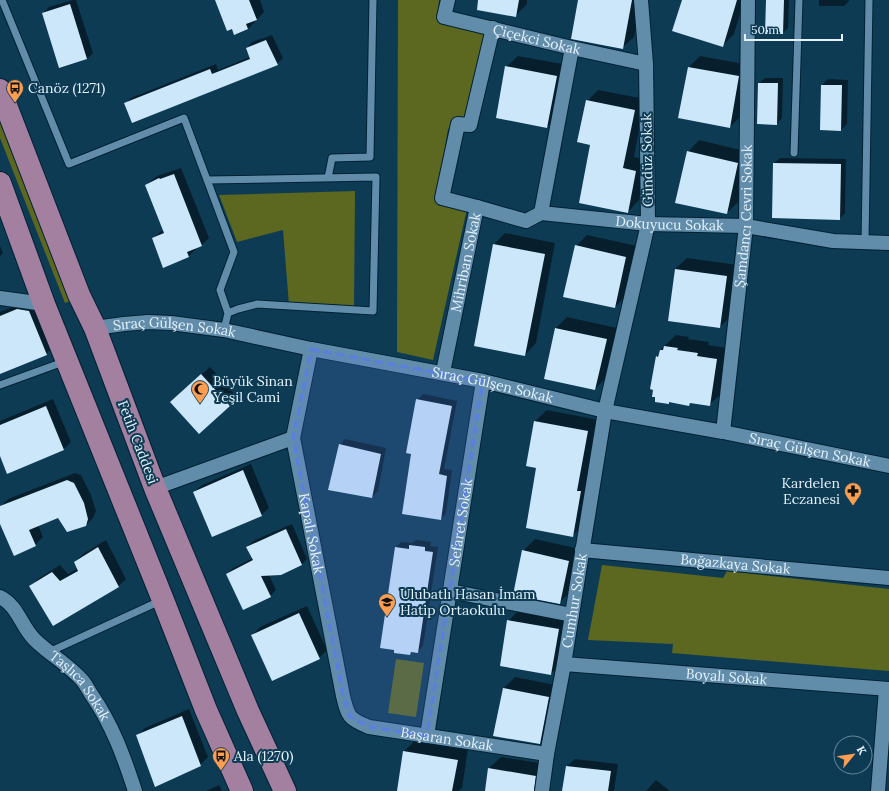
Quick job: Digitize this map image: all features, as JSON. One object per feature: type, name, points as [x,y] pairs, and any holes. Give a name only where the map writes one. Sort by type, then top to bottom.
[{"type":"main road","name":"Fetih Caddesi","points":[[0,90],[79,295],[95,328],[155,488],[248,712],[285,791]]},
{"type":"main road","points":[[0,183],[44,304],[206,710],[242,791]]},
{"type":"street","name":"Çiçekci Sokak","points":[[448,0],[444,17],[646,64]]},
{"type":"street","name":"Gündüz Sokak","points":[[605,411],[648,224],[646,64],[641,0]]},
{"type":"street","name":"Şamdancı Cevri Sokak","points":[[723,432],[746,226],[748,0]]},
{"type":"street","name":"Mihriban Sokak","points":[[442,372],[477,207],[442,198],[458,124],[470,125],[493,28]]},
{"type":"street","points":[[541,213],[572,48]]},
{"type":"street","name":"Dokuyucu Sokak","points":[[477,207],[526,221],[541,213],[648,224],[746,226],[833,241],[889,243]]},
{"type":"street","points":[[0,298],[44,304]]},
{"type":"street","name":"Sıraç Gülşen Sokak","points":[[95,328],[148,322],[224,330],[311,349],[442,372],[605,411],[723,432],[889,466]]},
{"type":"street","name":"Kapalı Sokak","points":[[311,349],[293,438],[342,696],[350,717]]},
{"type":"street","name":"Sefaret Sokak","points":[[427,736],[482,381]]},
{"type":"street","name":"Cumhur Sokak","points":[[542,791],[605,411]]},
{"type":"street","points":[[155,488],[293,438]]},
{"type":"street","name":"Boğazkaya Sokak","points":[[582,550],[889,578]]},
{"type":"street","points":[[450,591],[572,615]]},
{"type":"street","name":"Taşlıca Sokak","points":[[0,597],[14,608],[26,630],[33,639],[81,679],[97,702],[110,725],[121,749],[135,791]]},
{"type":"street","name":"Boyalı Sokak","points":[[564,664],[888,689]]},
{"type":"street","points":[[878,791],[888,689]]},
{"type":"street","name":"Başaran Sokak","points":[[350,717],[358,723],[369,727],[547,754]]},
{"type":"lane","points":[[2,0],[69,164],[184,118],[234,252],[220,290],[228,313],[224,330]]},
{"type":"lane","points":[[328,178],[332,158],[370,157],[373,0]]},
{"type":"lane","points":[[794,153],[799,0]]},
{"type":"lane","points":[[865,242],[869,0]]},
{"type":"lane","points":[[207,180],[376,177],[373,311],[257,304],[248,305],[228,313]]},
{"type":"lane","points":[[0,385],[67,360]]},
{"type":"lane","points":[[49,652],[163,600]]},
{"type":"highlighted area","points":[[311,349],[483,381],[427,736],[369,727],[350,717],[343,696],[293,438]]},
{"type":"green space","points":[[398,0],[439,0],[438,15],[486,29],[468,117],[448,129],[436,203],[467,209],[433,360],[397,352]]},
{"type":"green space","points":[[0,115],[71,301],[65,303],[0,138]]},
{"type":"green space","points":[[355,191],[354,307],[289,305],[283,230],[237,242],[219,195]]},
{"type":"green space","points":[[602,565],[723,578],[727,571],[889,589],[889,671],[672,653],[673,644],[588,640]]},
{"type":"green space","points":[[396,659],[424,663],[416,717],[388,713]]},
{"type":"building","points":[[215,0],[249,0],[257,20],[246,24],[248,29],[234,35],[232,29],[227,31]]},
{"type":"building","points":[[478,0],[519,0],[516,17],[477,10]]},
{"type":"building","points":[[578,0],[632,0],[623,49],[571,39]]},
{"type":"building","points":[[682,0],[737,0],[723,47],[672,31]]},
{"type":"building","points":[[766,0],[784,0],[783,34],[765,34]]},
{"type":"building","points":[[70,4],[87,59],[59,68],[42,13]]},
{"type":"building","points":[[266,40],[278,65],[132,123],[124,103],[210,69],[212,74],[250,59],[246,48]]},
{"type":"building","points":[[505,66],[557,76],[547,128],[496,118]]},
{"type":"building","points":[[688,67],[739,76],[730,128],[678,118]]},
{"type":"building","points":[[758,83],[778,83],[777,125],[757,124]]},
{"type":"building","points":[[821,85],[842,85],[841,131],[820,130]]},
{"type":"building","points":[[586,100],[635,110],[623,168],[636,171],[628,213],[579,203],[590,145],[577,142]]},
{"type":"building","points":[[687,151],[738,163],[727,214],[675,203]]},
{"type":"building","points":[[773,163],[841,164],[840,220],[772,218]]},
{"type":"building","points":[[174,174],[202,246],[187,252],[189,257],[163,268],[152,238],[164,233],[145,185],[159,178],[160,179]]},
{"type":"building","points":[[493,244],[545,254],[525,356],[474,346]]},
{"type":"building","points":[[575,245],[626,257],[615,308],[563,297]]},
{"type":"building","points":[[675,269],[727,276],[720,328],[668,321]]},
{"type":"building","points":[[17,309],[29,311],[47,355],[0,374],[0,316]]},
{"type":"building","points":[[555,328],[607,339],[595,390],[544,379]]},
{"type":"building","points":[[664,346],[678,348],[677,350],[698,353],[697,356],[717,359],[710,406],[690,403],[689,406],[669,402],[669,404],[655,402],[655,397],[652,397],[653,390],[650,389],[656,356],[658,357],[660,350],[663,350]]},
{"type":"building","name":"Büyük Sinan Yeşil Cami","points":[[201,374],[230,406],[199,434],[170,402]]},
{"type":"building","points":[[416,399],[452,406],[439,474],[447,476],[441,520],[402,514],[411,454],[406,453]]},
{"type":"building","points":[[46,406],[64,450],[7,474],[0,456],[0,425]]},
{"type":"building","points":[[534,421],[588,431],[577,491],[581,491],[573,537],[526,528],[536,468],[526,466]]},
{"type":"building","points":[[339,444],[381,454],[372,498],[328,490]]},
{"type":"building","points":[[243,470],[262,516],[212,537],[193,492]]},
{"type":"building","points":[[67,480],[74,483],[84,503],[88,519],[86,526],[67,532],[58,518],[29,530],[36,546],[14,556],[0,524],[0,506]]},
{"type":"building","points":[[286,529],[302,565],[281,575],[261,576],[271,597],[243,610],[226,574],[253,560],[246,547]]},
{"type":"building","points":[[409,545],[425,547],[425,551],[433,552],[418,653],[411,652],[410,655],[394,653],[394,650],[380,648],[395,547],[409,549]]},
{"type":"building","points":[[98,547],[119,587],[53,626],[29,586],[52,572],[60,581],[78,571],[74,562]]},
{"type":"building","points":[[522,550],[569,561],[560,604],[513,595]]},
{"type":"building","points":[[299,613],[320,659],[272,681],[251,635]]},
{"type":"building","points":[[507,620],[559,629],[551,675],[500,666]]},
{"type":"building","points":[[503,688],[549,697],[540,744],[493,736]]},
{"type":"building","points":[[182,716],[201,766],[155,787],[136,735]]},
{"type":"building","points":[[403,751],[458,760],[452,791],[397,791]]},
{"type":"building","points":[[566,766],[611,771],[608,791],[562,791]]},
{"type":"building","points":[[488,768],[536,776],[534,791],[485,791]]},
{"type":"place","name":"Canöz (1271)","points":[[15,103]]},
{"type":"place","name":"Büyük Sinan Yeşil Cami","points":[[200,404]]},
{"type":"place","name":"Kardelen Eczanesi","points":[[853,506]]},
{"type":"place","name":"Ulubatlı Hasan İmam Hatip Ortaokulu","points":[[387,617]]},
{"type":"place","name":"Ala (1270)","points":[[221,771]]}]
